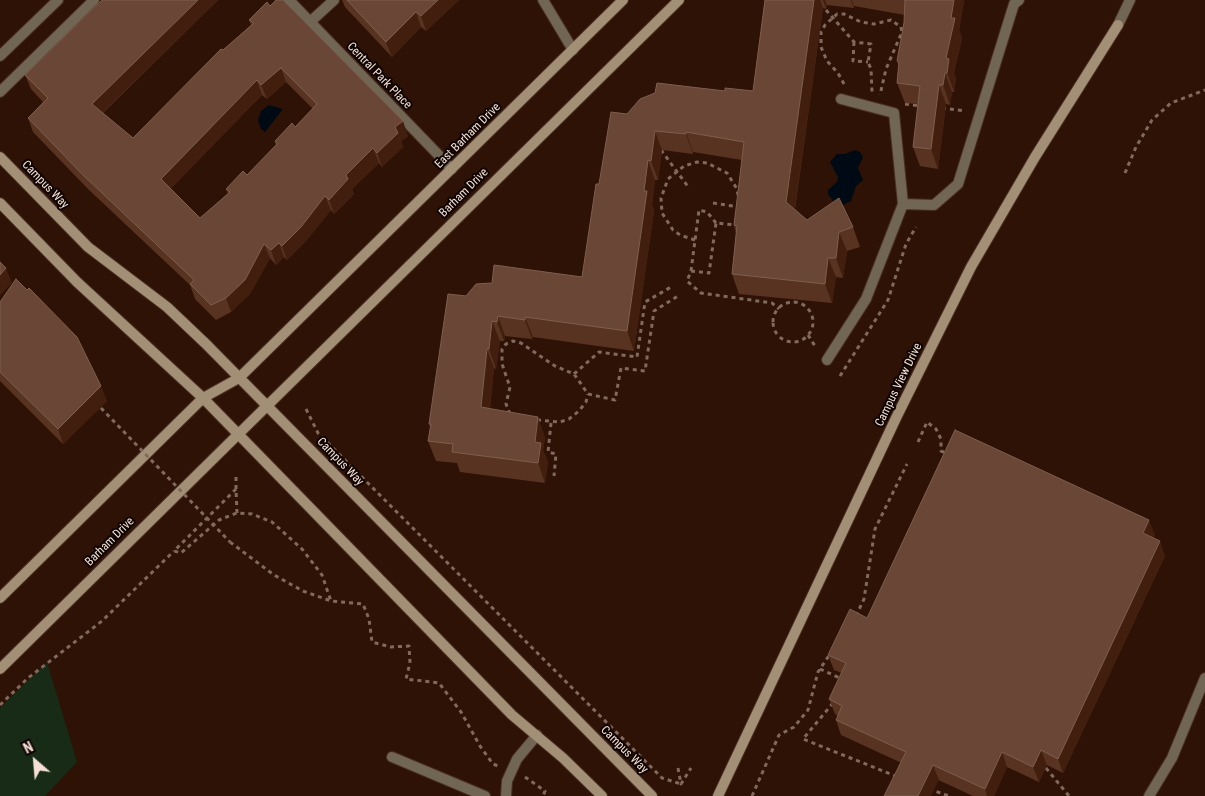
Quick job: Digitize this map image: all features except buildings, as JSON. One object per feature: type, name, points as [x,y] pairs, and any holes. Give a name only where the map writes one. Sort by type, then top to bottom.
[{"type":"street","points":[[0,56],[58,0]]},
{"type":"street","points":[[0,92],[94,0]]},
{"type":"street","name":"Central Park Place","points":[[289,0],[452,169]]},
{"type":"street","points":[[310,22],[334,0]]},
{"type":"street","points":[[543,0],[573,50],[622,0]]},
{"type":"street","name":"Barham Drive","points":[[267,405],[679,0]]},
{"type":"street","points":[[904,204],[934,205],[958,184],[1014,4],[1019,0]]},
{"type":"street","name":"Campus View Drive","points":[[718,796],[897,416],[972,268],[1035,157],[1118,24],[1130,0]]},
{"type":"street","name":"East Barham Drive","points":[[436,185],[573,50]]},
{"type":"street","points":[[827,360],[866,299],[904,204],[894,113],[871,107],[843,95]]},
{"type":"street","name":"Campus Way","points":[[0,156],[88,247],[167,307],[267,405],[652,796]]},
{"type":"street","name":"Barham Drive","points":[[239,378],[436,185]]},
{"type":"street","points":[[0,203],[77,282],[203,398],[512,715],[602,796]]},
{"type":"street","points":[[0,598],[203,398],[239,378]]},
{"type":"street","points":[[238,434],[267,405]]},
{"type":"street","name":"Barham Drive","points":[[0,669],[238,434]]},
{"type":"street","points":[[1149,796],[1172,758],[1205,678]]},
{"type":"street","points":[[506,796],[507,781],[517,758],[536,735]]},
{"type":"street","points":[[392,757],[486,796]]},
{"type":"path","points":[[826,10],[854,42],[871,44],[868,62],[871,69],[874,102],[871,107]]},
{"type":"path","points":[[843,95],[838,72],[827,61],[821,47],[821,32],[832,18],[844,14],[862,22],[874,24],[891,20],[901,27],[899,43],[886,69],[879,98],[887,100]]},
{"type":"path","points":[[854,42],[853,61],[868,62]]},
{"type":"path","points":[[1125,173],[1136,146],[1152,120],[1171,103],[1205,90]]},
{"type":"path","points":[[902,103],[922,106]]},
{"type":"path","points":[[940,108],[973,112]]},
{"type":"path","points":[[659,148],[689,188]]},
{"type":"path","points":[[695,240],[680,235],[673,230],[662,213],[661,198],[668,178],[677,171],[697,162],[717,166],[727,173],[737,189],[737,207]]},
{"type":"path","points":[[713,203],[746,208]]},
{"type":"path","points":[[691,271],[709,273],[716,223],[708,212],[699,210],[691,271],[687,281],[701,293],[772,303],[779,309]]},
{"type":"path","points":[[716,223],[740,226]]},
{"type":"path","points":[[574,374],[600,352],[637,358],[645,302],[670,287]]},
{"type":"path","points":[[787,303],[788,293]]},
{"type":"path","points":[[514,418],[506,404],[510,387],[502,357],[502,349],[506,344],[513,341],[521,343],[555,366],[574,374],[588,394],[615,400],[621,368],[645,370],[654,310],[678,296]]},
{"type":"path","points":[[787,303],[800,304],[810,312],[813,324],[808,336],[797,342],[790,342],[778,336],[773,324],[774,317],[779,309],[787,303]]},
{"type":"path","points":[[808,336],[815,346]]},
{"type":"path","points":[[528,421],[544,420],[551,423],[569,419],[579,412],[586,402],[588,394]]},
{"type":"path","points":[[101,408],[230,542],[274,574],[303,591],[331,601],[363,604],[369,619],[372,642],[391,647],[409,646],[410,663],[406,679],[439,683],[461,712],[480,746],[494,764],[526,777],[545,791],[544,796]]},
{"type":"path","points":[[306,409],[318,433],[648,764],[662,778],[681,784]]},
{"type":"path","points":[[918,442],[927,422],[936,429],[941,439],[941,451],[955,457]]},
{"type":"path","points":[[551,423],[548,452],[556,454],[554,476]]},
{"type":"path","points":[[852,623],[864,600],[875,529],[907,464]]},
{"type":"path","points":[[236,477],[237,513]]},
{"type":"path","points":[[0,704],[28,678],[102,621],[236,490]]},
{"type":"path","points":[[174,551],[181,553],[220,520],[237,513],[263,517],[280,528],[302,549],[322,575],[331,601]]},
{"type":"path","points":[[752,796],[779,735],[794,727],[808,710],[820,669],[836,646]]},
{"type":"path","points":[[820,669],[844,680]]},
{"type":"path","points":[[842,686],[848,676]]},
{"type":"path","points":[[835,699],[803,739],[902,779]]},
{"type":"path","points":[[678,768],[681,784]]},
{"type":"path","points":[[681,784],[691,768]]},
{"type":"path","points":[[1046,768],[1070,796]]},
{"type":"path","points":[[927,789],[949,796]]},
{"type":"green space","points":[[47,662],[77,762],[45,796],[0,796],[0,708]]},
{"type":"shaded area","points":[[269,105],[283,109],[265,132],[261,129],[258,120],[261,111]]},
{"type":"shaded area","points":[[855,150],[860,152],[863,157],[858,168],[863,180],[856,186],[851,201],[843,205],[836,205],[828,194],[828,190],[837,182],[838,177],[830,162],[837,154],[845,154]]}]
